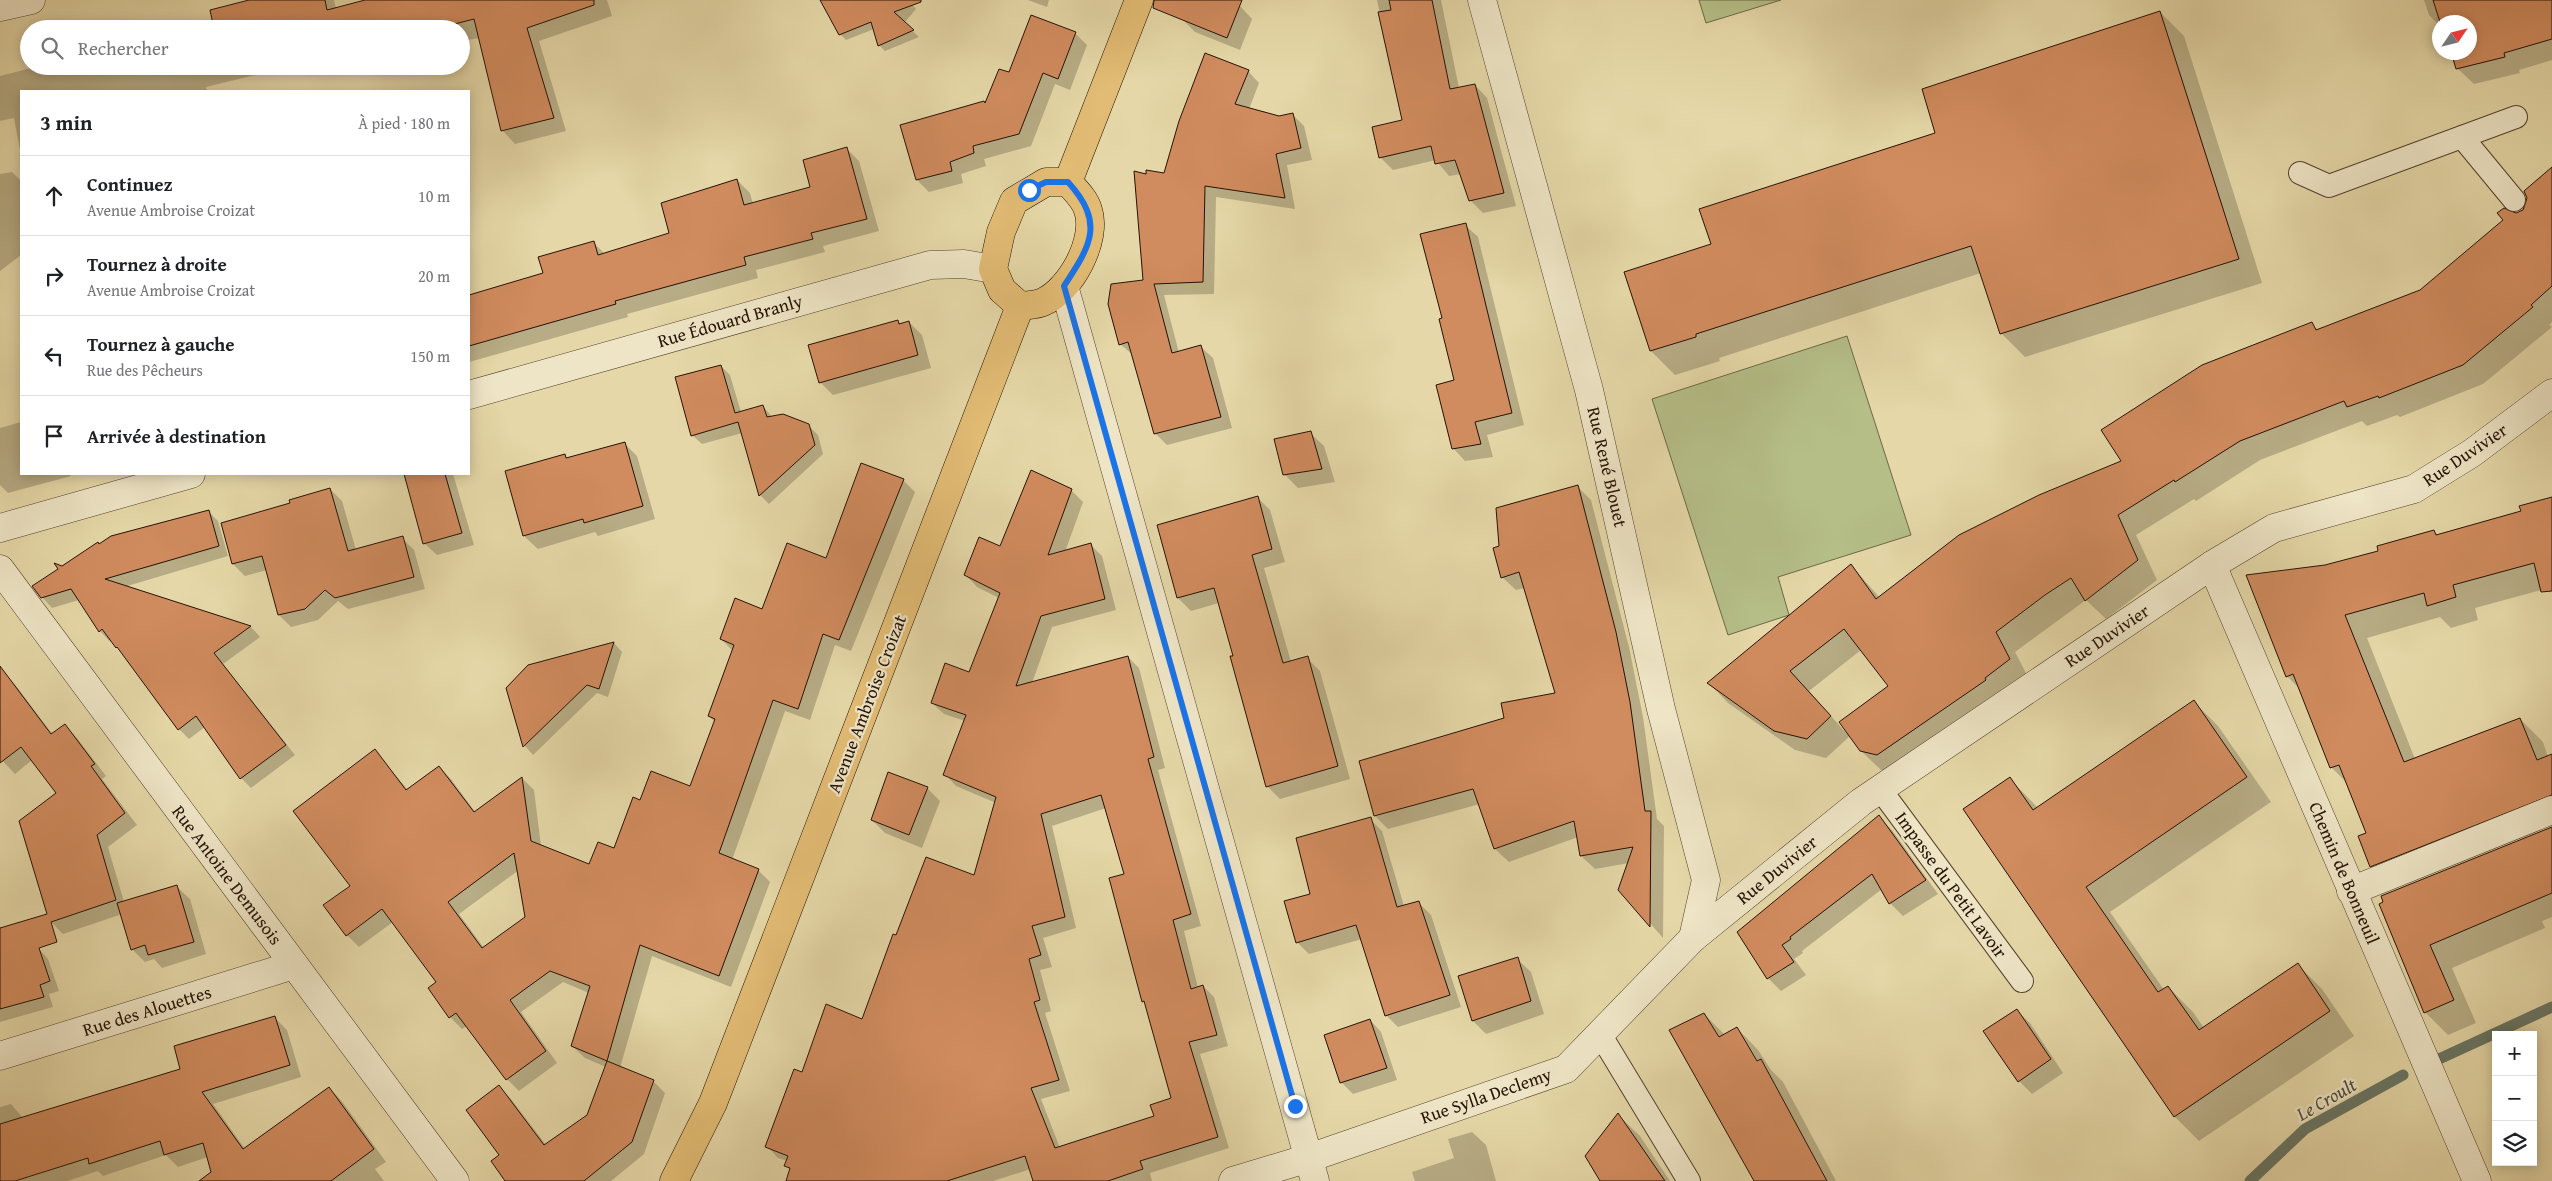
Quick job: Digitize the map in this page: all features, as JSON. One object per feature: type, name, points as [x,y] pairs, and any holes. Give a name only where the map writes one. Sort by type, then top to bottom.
[{"type":"main road","points":[[1068,182],[1139,0]]},
{"type":"main road","points":[[1046,182],[1068,182],[1080,195],[1088,210],[1091,227],[1089,244],[1064,286],[1043,302],[1020,306],[1002,290],[993,269],[1001,232],[1014,201],[1046,182]]},
{"type":"main road","name":"Avenue Ambroise Croizat","points":[[691,1181],[713,1103],[1020,306]]},
{"type":"main road","name":"Avenue Ambroise Croizat","points":[[674,1181],[713,1103]]},
{"type":"street","points":[[0,7],[31,0]]},
{"type":"street","name":"Rue René Blouet","points":[[1482,0],[1589,390],[1661,709],[1706,880],[1693,938]]},
{"type":"street","name":"Rue Édouard Branly","points":[[470,395],[930,265],[964,264],[993,269]]},
{"type":"street","points":[[1064,286],[1312,1169]]},
{"type":"street","name":"Rue Duvivier","points":[[1693,938],[1861,802],[2212,565],[2274,528],[2414,489],[2472,453],[2552,393]]},
{"type":"street","points":[[0,528],[187,475]]},
{"type":"street","name":"Chemin de Bonneuil","points":[[2212,565],[2351,892],[2477,1181]]},
{"type":"street","name":"Rue Antoine Demusois","points":[[0,569],[455,1181]]},
{"type":"street","points":[[2351,892],[2552,810]]},
{"type":"street","name":"Rue Sylla Declemy","points":[[1233,1181],[1312,1169],[1566,1069],[1693,938]]},
{"type":"street","name":"Rue des Alouettes","points":[[0,1056],[294,965]]},
{"type":"lane","points":[[2300,174],[2329,186],[2516,118]]},
{"type":"lane","points":[[2462,137],[2514,200]]},
{"type":"lane","name":"Impasse du Petit Lavoir","points":[[1880,789],[2022,981]]},
{"type":"lane","points":[[1600,1034],[1689,1181]]},
{"type":"green space","points":[[1699,0],[1781,0],[1706,23]]},
{"type":"green space","points":[[1847,336],[1911,535],[1778,577],[1789,615],[1728,635],[1652,399]]},
{"type":"building","points":[[249,0],[325,0],[327,10],[365,0],[594,0],[594,5],[527,28],[554,118],[501,131],[474,19],[212,20],[210,10]]},
{"type":"building","points":[[820,0],[921,0],[921,2],[894,12],[914,30],[878,46],[871,22],[839,35]]},
{"type":"building","points":[[1154,0],[1242,0],[1227,38],[1153,8]]},
{"type":"building","points":[[1389,0],[1432,0],[1450,89],[1475,84],[1504,193],[1469,201],[1455,160],[1435,164],[1431,146],[1379,158],[1372,127],[1402,120],[1378,12],[1391,10]]},
{"type":"building","points":[[2433,0],[2552,0],[2552,39],[2504,53],[2505,57],[2456,69],[2453,60],[2477,60],[2477,15],[2438,15]]},
{"type":"building","points":[[2160,11],[2239,259],[2000,334],[1971,246],[1696,334],[1696,337],[1650,351],[1624,272],[1711,244],[1699,209],[1935,133],[1922,89]]},
{"type":"building","points":[[1031,15],[1076,32],[1058,79],[1043,73],[1019,134],[973,146],[974,153],[950,162],[952,171],[916,180],[900,125],[984,101],[985,103],[999,69],[1009,72]]},
{"type":"building","points":[[1205,53],[1249,70],[1235,104],[1279,116],[1293,113],[1301,148],[1276,154],[1285,198],[1205,186],[1203,282],[1154,284],[1172,353],[1201,345],[1221,417],[1154,434],[1128,342],[1119,345],[1108,304],[1111,284],[1143,280],[1134,171],[1146,174],[1146,170],[1164,173],[1179,121]]},
{"type":"building","points":[[847,147],[867,219],[811,233],[813,239],[744,257],[746,265],[615,301],[616,304],[470,346],[470,295],[543,273],[538,257],[594,241],[598,255],[669,233],[661,203],[737,179],[744,205],[810,187],[803,160]]},
{"type":"building","points":[[2552,167],[2552,286],[2531,305],[2533,307],[2463,365],[2379,398],[2378,396],[2347,407],[2344,401],[2240,441],[2118,515],[2138,560],[2085,601],[2071,578],[2045,595],[1996,632],[2010,659],[1985,678],[1986,680],[1877,755],[1860,751],[1839,722],[1888,686],[1844,629],[1790,671],[1831,716],[1807,739],[1774,731],[1707,683],[1851,564],[1876,599],[1959,535],[2039,495],[2121,461],[2101,430],[2202,365],[2312,322],[2316,330],[2420,290],[2503,220],[2497,213],[2504,208],[2516,213],[2523,210],[2527,198],[2524,191]]},
{"type":"building","points":[[1466,223],[1512,413],[1475,422],[1481,444],[1452,449],[1436,385],[1454,380],[1439,319],[1442,318],[1420,234]]},
{"type":"building","points":[[898,320],[899,324],[909,321],[918,355],[819,383],[808,345]]},
{"type":"building","points":[[721,365],[735,413],[763,405],[767,417],[783,414],[809,424],[815,445],[759,496],[738,422],[691,436],[675,377]]},
{"type":"building","points":[[1311,431],[1322,469],[1283,475],[1274,439]]},
{"type":"building","points":[[625,442],[643,506],[584,523],[583,519],[523,536],[505,471],[565,454],[566,458]]},
{"type":"building","points":[[861,463],[904,479],[839,640],[823,634],[798,709],[773,700],[719,853],[759,869],[719,976],[640,945],[607,1061],[571,1046],[590,986],[550,971],[510,1000],[546,1051],[506,1080],[456,1013],[449,1018],[428,988],[436,982],[382,909],[346,936],[323,905],[350,886],[293,811],[375,749],[406,790],[439,766],[474,812],[522,777],[531,841],[589,864],[598,842],[614,848],[633,797],[640,800],[651,771],[690,786],[715,719],[708,716],[734,645],[720,639],[735,598],[762,609],[787,543],[826,558]],"holes":[[[514,853],[525,917],[482,948],[448,902]]]},
{"type":"building","points":[[1031,470],[1072,489],[1048,555],[1091,543],[1105,599],[1041,616],[1016,686],[1128,656],[1154,757],[1148,759],[1191,914],[1173,920],[1191,989],[1203,985],[1217,1035],[1189,1042],[1218,1137],[1140,1161],[1143,1169],[1108,1181],[1033,1181],[1025,1156],[947,1181],[786,1181],[790,1168],[784,1166],[788,1156],[765,1147],[794,1069],[802,1072],[826,1004],[862,1019],[893,934],[896,935],[926,857],[974,875],[996,797],[943,775],[966,715],[931,703],[945,663],[969,672],[1000,593],[964,575],[979,537],[1000,546]],"holes":[[[1101,795],[1124,874],[1109,878],[1142,1002],[1144,1001],[1171,1098],[1150,1105],[1154,1116],[1055,1148],[1031,1088],[1059,1080],[1034,1002],[1040,1000],[1029,959],[1041,955],[1032,926],[1065,917],[1041,814]]]},
{"type":"building","points":[[404,475],[445,475],[462,533],[423,544]]},
{"type":"building","points":[[1578,485],[1616,632],[1630,702],[1645,811],[1651,811],[1650,927],[1618,890],[1633,847],[1580,856],[1574,821],[1494,849],[1473,789],[1374,816],[1359,761],[1504,718],[1501,703],[1555,693],[1519,572],[1501,578],[1493,548],[1499,546],[1496,508]]},
{"type":"building","points":[[330,488],[348,551],[403,536],[414,577],[335,598],[325,590],[305,609],[278,615],[262,556],[232,564],[221,523],[290,503],[289,500]]},
{"type":"building","points":[[1258,496],[1272,549],[1252,555],[1283,663],[1308,656],[1338,766],[1266,787],[1230,656],[1233,656],[1214,588],[1177,598],[1157,525]]},
{"type":"building","points":[[2552,497],[2552,591],[2541,592],[2534,563],[2453,585],[2456,597],[2427,606],[2424,593],[2345,615],[2404,762],[2520,718],[2537,760],[2552,754],[2552,795],[2370,867],[2358,836],[2366,833],[2339,765],[2330,768],[2293,674],[2286,677],[2246,575],[2325,565],[2378,551],[2377,546],[2434,530],[2436,535],[2521,511],[2519,506]]},
{"type":"building","points":[[209,510],[219,546],[105,579],[251,626],[214,653],[286,745],[240,779],[196,716],[178,730],[117,647],[102,629],[99,632],[71,589],[41,598],[32,586],[58,569],[54,563],[62,566],[98,542],[99,544],[111,536]]},
{"type":"building","points":[[614,642],[599,689],[587,685],[523,747],[506,688],[528,665]]},
{"type":"building","points":[[0,666],[51,734],[65,724],[95,764],[91,766],[125,813],[97,835],[116,900],[51,922],[57,942],[39,948],[50,981],[40,985],[44,997],[0,1009],[0,928],[47,914],[19,821],[56,793],[21,747],[0,763]]},
{"type":"building","points":[[2194,700],[2247,777],[2086,887],[2158,992],[2168,986],[2199,1030],[2298,963],[2330,1011],[2174,1117],[1963,809],[2010,777],[2033,810]]},
{"type":"building","points":[[888,772],[928,787],[909,835],[871,820]]},
{"type":"building","points":[[1879,815],[1926,880],[1889,904],[1872,874],[1782,945],[1794,962],[1767,979],[1737,932]]},
{"type":"building","points":[[1371,817],[1397,907],[1419,901],[1450,995],[1385,1016],[1356,925],[1296,943],[1284,901],[1310,894],[1296,838]]},
{"type":"building","points":[[2552,827],[2552,893],[2430,945],[2454,1000],[2424,1013],[2379,904],[2383,902],[2381,896]]},
{"type":"building","points":[[177,885],[194,942],[148,955],[145,945],[131,950],[117,903]]},
{"type":"building","points":[[1518,957],[1531,1001],[1472,1021],[1458,976]]},
{"type":"building","points":[[2017,1009],[2051,1059],[2018,1082],[1983,1031]]},
{"type":"building","points":[[1704,1013],[1719,1037],[1737,1027],[1757,1061],[1761,1059],[1827,1181],[1754,1181],[1669,1030]]},
{"type":"building","points":[[275,1016],[290,1065],[202,1092],[243,1149],[329,1087],[374,1149],[331,1181],[199,1181],[211,1172],[203,1143],[164,1155],[160,1141],[89,1164],[88,1158],[15,1181],[0,1181],[0,1124],[180,1069],[174,1046]]},
{"type":"building","points":[[1370,1019],[1387,1068],[1340,1083],[1324,1035]]},
{"type":"building","points":[[607,1061],[654,1080],[632,1142],[584,1181],[505,1181],[491,1161],[499,1155],[466,1110],[499,1085],[544,1145],[587,1115]]},
{"type":"building","points":[[1618,1113],[1665,1181],[1600,1181],[1585,1156]]},
{"type":"waterway","name":"Le Croult","points":[[2439,1059],[2552,1007]]},
{"type":"waterway","name":"Le Croult","points":[[2250,1181],[2305,1129],[2403,1075]]},
{"type":"route","points":[[1029,190],[1046,182],[1068,182],[1080,195],[1088,210],[1091,227],[1089,244],[1064,286],[1076,323],[1295,1106]]}]
